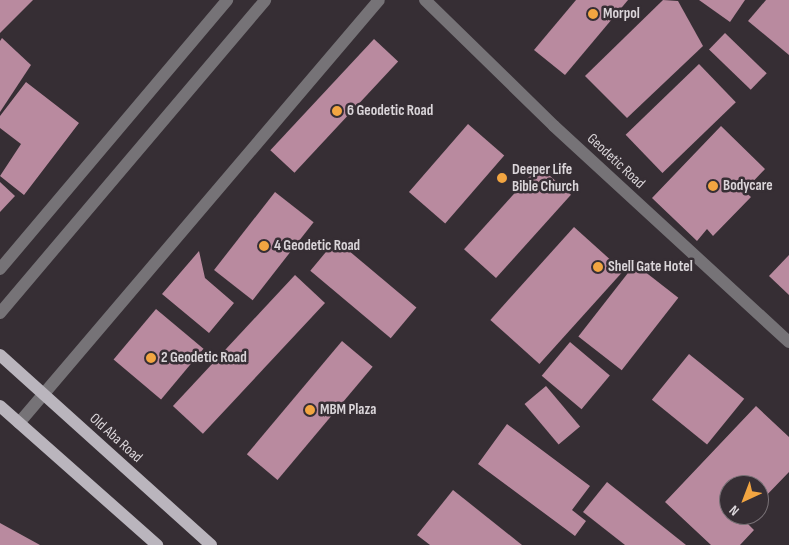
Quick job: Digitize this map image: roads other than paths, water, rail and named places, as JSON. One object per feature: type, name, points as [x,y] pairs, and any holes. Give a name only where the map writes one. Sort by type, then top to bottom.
[{"type":"main road","name":"Old Aba Road","points":[[0,355],[211,545]]},
{"type":"main road","points":[[0,406],[157,545]]},
{"type":"street","points":[[0,269],[227,0]]},
{"type":"street","points":[[0,313],[265,0]]},
{"type":"street","points":[[19,423],[379,0]]},
{"type":"street","name":"Geodetic Road","points":[[426,0],[554,126],[789,342]]},
{"type":"place","name":"Morpol","points":[[593,14]]},
{"type":"place","name":"6 Geodetic Road","points":[[337,111]]},
{"type":"place","name":"Deeper Life Bible Church","points":[[502,178]]},
{"type":"place","name":"Bodycare","points":[[713,186]]},
{"type":"place","name":"4 Geodetic Road","points":[[264,246]]},
{"type":"place","name":"Shell Gate Hotel","points":[[598,267]]},
{"type":"place","name":"2 Geodetic Road","points":[[151,358]]},
{"type":"place","name":"MBM Plaza","points":[[310,410]]}]
